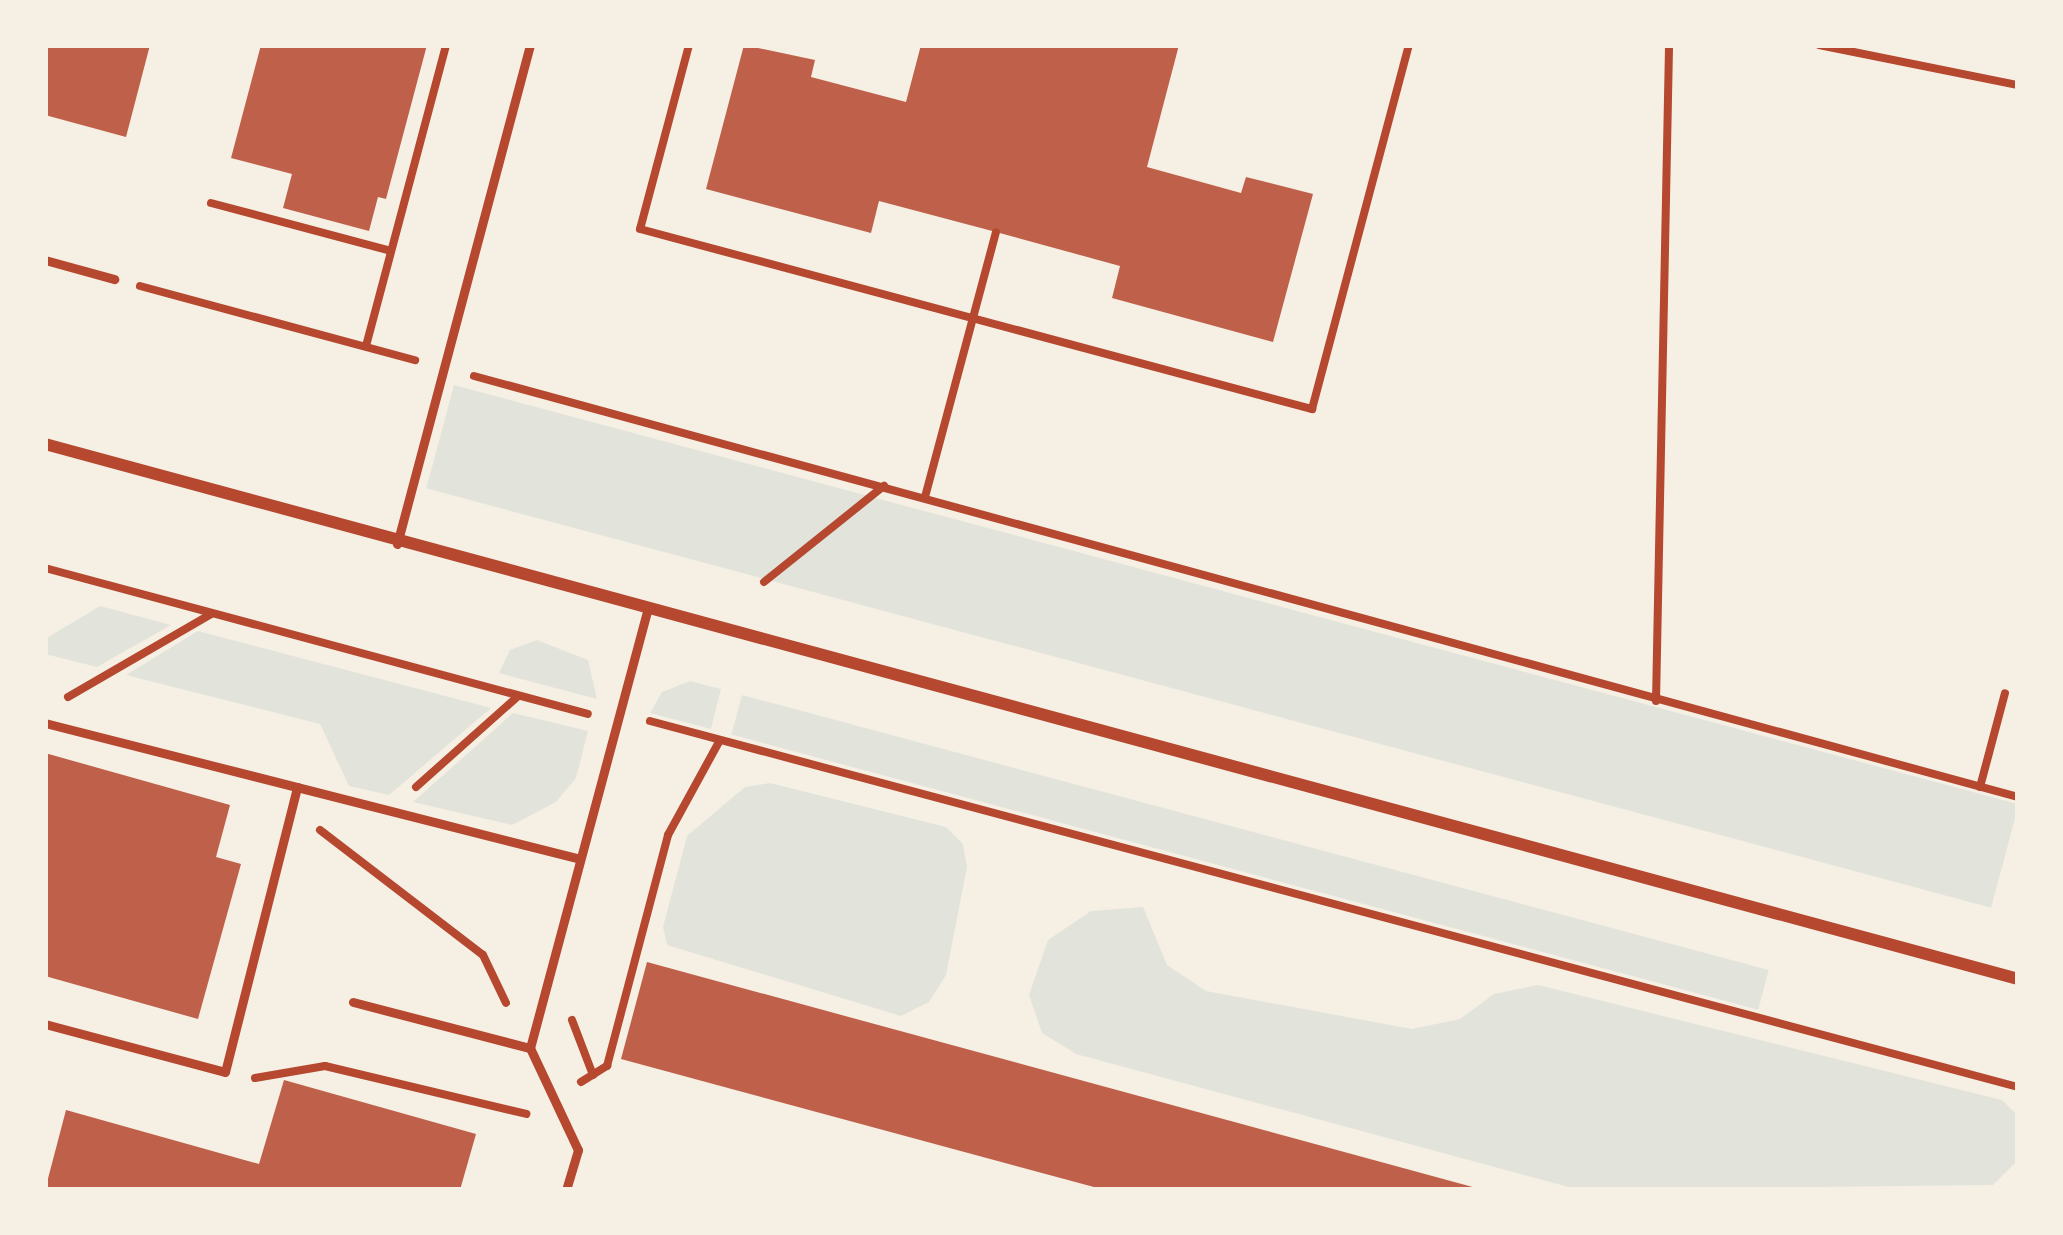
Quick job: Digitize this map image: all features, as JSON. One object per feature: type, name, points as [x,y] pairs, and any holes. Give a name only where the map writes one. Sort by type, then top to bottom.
[{"type":"street","points":[[45,444],[647,612],[2018,979]]},
{"type":"lane","points":[[397,544],[530,45]]},
{"type":"lane","points":[[45,260],[114,279]]},
{"type":"lane","points":[[568,1190],[578,1150],[530,1048],[577,858],[647,612]]},
{"type":"lane","points":[[45,723],[577,858]]},
{"type":"lane","points":[[45,1024],[224,1072],[297,787]]},
{"type":"lane","points":[[352,1002],[530,1048]]},
{"type":"path","points":[[366,346],[446,45]]},
{"type":"path","points":[[689,45],[640,229],[1312,410],[1409,45]]},
{"type":"path","points":[[1656,701],[1669,45]]},
{"type":"path","points":[[1819,45],[2018,85]]},
{"type":"path","points":[[211,203],[391,251]]},
{"type":"path","points":[[309,230],[312,216]]},
{"type":"path","points":[[925,497],[996,232]]},
{"type":"path","points":[[114,279],[402,357]]},
{"type":"path","points":[[494,382],[2018,797]]},
{"type":"path","points":[[764,582],[884,486]]},
{"type":"path","points":[[45,568],[592,715],[620,714],[2018,1087]]},
{"type":"path","points":[[64,700],[212,613]]},
{"type":"path","points":[[1980,787],[2005,693]]},
{"type":"path","points":[[389,810],[518,696]]},
{"type":"path","points":[[292,809],[483,955],[502,1002],[572,1019],[592,1075]]},
{"type":"shaded area","points":[[454,385],[2018,804],[1991,908],[426,488]]},
{"type":"shaded area","points":[[100,606],[171,625],[97,667],[45,654],[45,639]]},
{"type":"shaded area","points":[[198,631],[491,708],[389,795],[349,786],[320,724],[126,675]]},
{"type":"shaded area","points":[[537,640],[588,660],[597,699],[499,673],[510,650]]},
{"type":"shaded area","points":[[690,681],[721,689],[711,729],[650,713],[662,692]]},
{"type":"shaded area","points":[[742,695],[1769,970],[1758,1010],[731,735]]},
{"type":"shaded area","points":[[513,713],[588,731],[576,778],[556,802],[512,825],[413,802]]},
{"type":"shaded area","points":[[770,783],[946,827],[963,844],[967,867],[946,975],[929,1002],[901,1016],[667,945],[663,927],[687,836],[745,787]]},
{"type":"shaded area","points":[[1143,907],[1167,965],[1206,991],[1412,1029],[1460,1019],[1494,994],[1538,985],[2002,1100],[2018,1116],[2018,1160],[1993,1185],[1580,1190],[1076,1054],[1042,1033],[1029,995],[1048,940],[1091,911]]},
{"type":"building","points":[[45,45],[150,45],[126,137],[45,115]]},
{"type":"building","points":[[261,45],[427,45],[386,199],[378,197],[369,231],[283,208],[292,174],[231,158]]},
{"type":"building","points":[[744,45],[815,60],[811,77],[906,102],[921,45],[1179,45],[1147,167],[1241,193],[1246,177],[1313,194],[1273,342],[1112,298],[1120,266],[996,232],[879,201],[871,233],[706,189]]},
{"type":"building","points":[[45,753],[230,805],[216,857],[241,864],[198,1019],[45,976]]},
{"type":"building","points":[[647,962],[1480,1190],[1105,1190],[621,1059]]},
{"type":"building","points":[[284,1080],[476,1134],[460,1190],[45,1190],[66,1110],[259,1164]]}]
